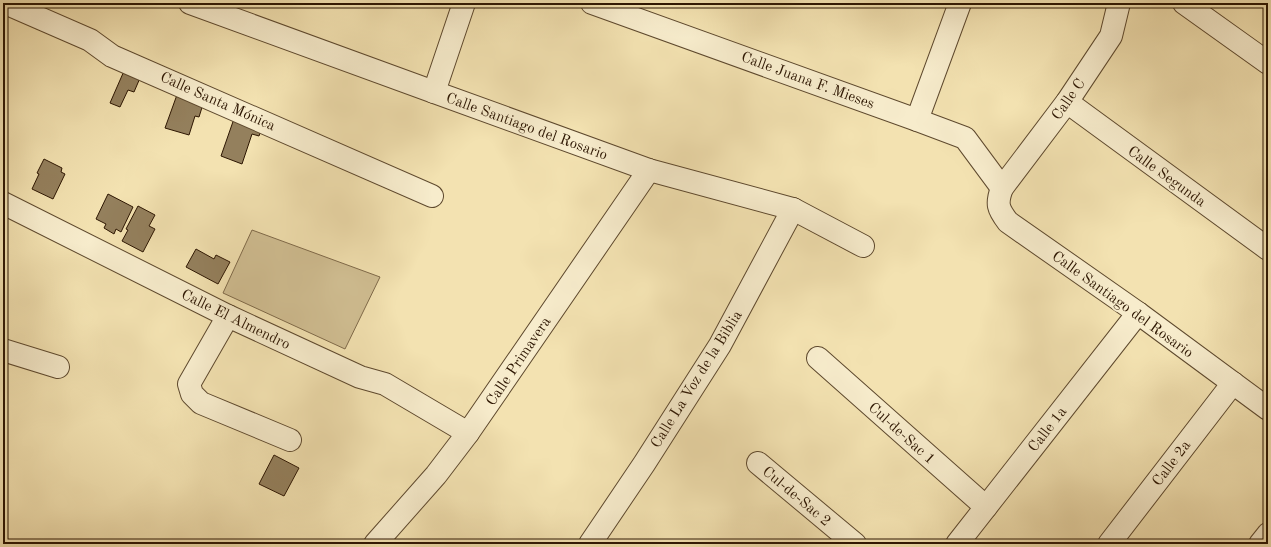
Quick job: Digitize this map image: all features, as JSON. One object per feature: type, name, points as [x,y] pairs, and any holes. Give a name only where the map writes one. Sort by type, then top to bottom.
[{"type":"street","name":"Calle Santa Mónica","points":[[6,3],[90,40],[112,56],[432,196]]},
{"type":"street","name":"Calle Santiago del Rosario","points":[[190,3],[649,170],[793,209],[863,246]]},
{"type":"street","points":[[434,92],[464,3]]},
{"type":"street","name":"Calle Juana F. Mieses","points":[[592,3],[965,138],[1002,188]]},
{"type":"street","points":[[917,120],[960,3]]},
{"type":"street","name":"Calle C","points":[[1002,188],[1067,102],[1111,36],[1119,3]]},
{"type":"street","points":[[1184,3],[1268,63]]},
{"type":"street","name":"Calle Segunda","points":[[1067,102],[1268,249]]},
{"type":"street","name":"Calle Primavera","points":[[375,544],[436,475],[468,434],[649,170]]},
{"type":"street","name":"Calle Santiago del Rosario","points":[[1002,188],[998,200],[1001,213],[1008,222],[1138,313],[1268,409]]},
{"type":"street","name":"Calle El Almendro","points":[[3,203],[228,316],[360,377],[385,384],[468,434]]},
{"type":"street","name":"Calle La Voz de la Biblia","points":[[590,544],[644,464],[720,345],[793,209]]},
{"type":"street","name":"Calle 1a","points":[[957,544],[1138,313]]},
{"type":"street","points":[[228,316],[189,384],[192,394],[201,403],[290,440]]},
{"type":"street","points":[[3,350],[58,367]]},
{"type":"street","name":"Cul-de-Sac 1","points":[[818,358],[986,507]]},
{"type":"street","name":"Calle 2a","points":[[1109,544],[1233,383]]},
{"type":"street","name":"Cul-de-Sac 2","points":[[758,464],[855,544]]},
{"type":"street","points":[[1260,544],[1268,534]]},
{"type":"shaded area","points":[[252,230],[380,277],[345,349],[223,293]]},
{"type":"building","points":[[124,71],[140,78],[134,92],[128,90],[120,107],[110,103]]},
{"type":"building","points":[[178,92],[204,101],[199,117],[195,116],[189,135],[165,128]]},
{"type":"building","points":[[236,113],[264,122],[259,136],[252,134],[242,164],[221,156]]},
{"type":"building","points":[[44,159],[62,168],[61,172],[65,174],[53,199],[32,189],[39,174],[37,173]]},
{"type":"building","points":[[108,194],[133,207],[121,232],[116,229],[114,234],[104,228],[106,224],[96,219]]},
{"type":"building","points":[[138,206],[155,215],[149,226],[155,229],[143,252],[122,241],[128,230],[126,229]]},
{"type":"building","points":[[196,249],[214,259],[216,255],[230,262],[218,284],[186,267]]},
{"type":"building","points":[[274,455],[299,468],[284,496],[259,484]]}]
